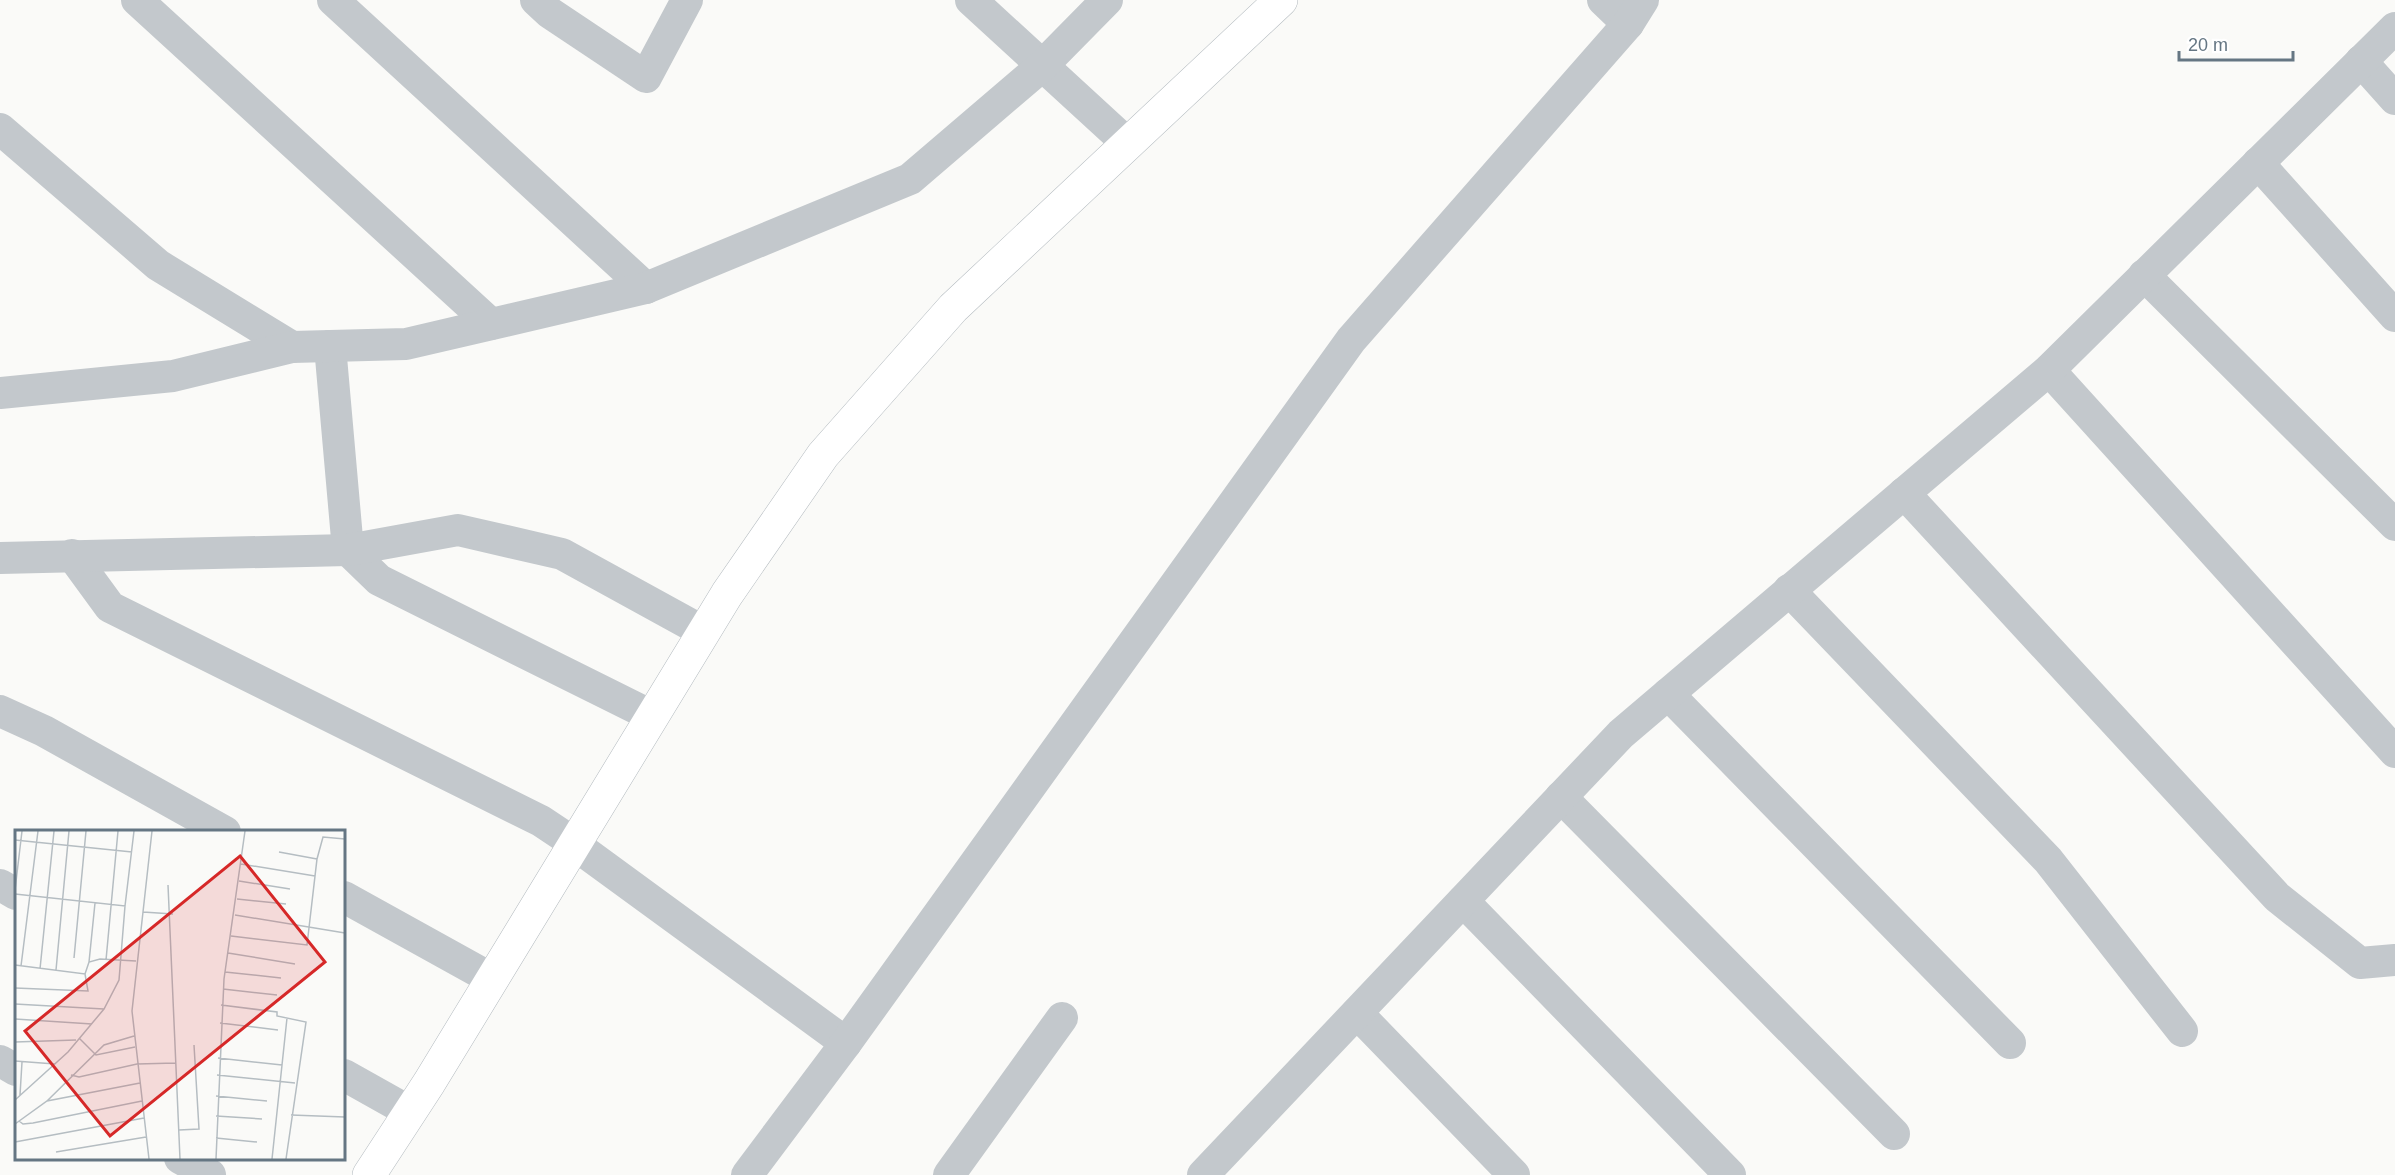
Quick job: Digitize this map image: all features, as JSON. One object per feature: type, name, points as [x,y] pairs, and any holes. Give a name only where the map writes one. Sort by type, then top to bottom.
[{"type":"street","points":[[137,0],[492,324]]},
{"type":"street","points":[[333,0],[646,288]]},
{"type":"street","points":[[536,0],[550,13],[645,77],[687,0]]},
{"type":"street","points":[[971,0],[1128,144]]},
{"type":"street","points":[[0,370],[11,393],[173,376],[292,347],[406,344],[646,288],[910,179],[1042,66],[1107,0]]},
{"type":"street","points":[[369,1175],[492,979],[727,594],[823,454],[953,308],[1281,0]]},
{"type":"street","points":[[747,1175],[846,1043],[1351,340],[1635,12],[1603,0]]},
{"type":"street","points":[[1203,1175],[1621,734],[2049,370],[2395,28]]},
{"type":"street","points":[[2361,61],[2395,99]]},
{"type":"street","points":[[0,129],[158,266],[292,347]]},
{"type":"street","points":[[2258,163],[2395,316]]},
{"type":"street","points":[[2144,275],[2395,525]]},
{"type":"street","points":[[330,346],[348,550],[380,580],[652,716]]},
{"type":"street","points":[[2049,370],[2395,752]]},
{"type":"street","points":[[1904,493],[2277,897],[2360,963],[2395,960]]},
{"type":"street","points":[[0,558],[348,550],[458,530],[562,554],[704,632]]},
{"type":"street","points":[[72,555],[110,607],[541,821],[571,841],[578,838]]},
{"type":"street","points":[[1789,590],[2048,860],[2182,1031]]},
{"type":"street","points":[[1668,694],[2010,1043]]},
{"type":"street","points":[[0,711],[44,731],[223,830]]},
{"type":"street","points":[[1561,797],[1894,1134]]},
{"type":"street","points":[[578,838],[582,850],[846,1043]]},
{"type":"street","points":[[0,885],[15,893]]},
{"type":"street","points":[[345,898],[492,979]]},
{"type":"street","points":[[1463,901],[1730,1175]]},
{"type":"street","points":[[1357,1013],[1514,1175]]},
{"type":"street","points":[[949,1175],[1062,1018]]},
{"type":"street","points":[[0,1061],[15,1069]]},
{"type":"street","points":[[345,1076],[410,1112]]},
{"type":"street","points":[[184,1160],[210,1175]]}]
